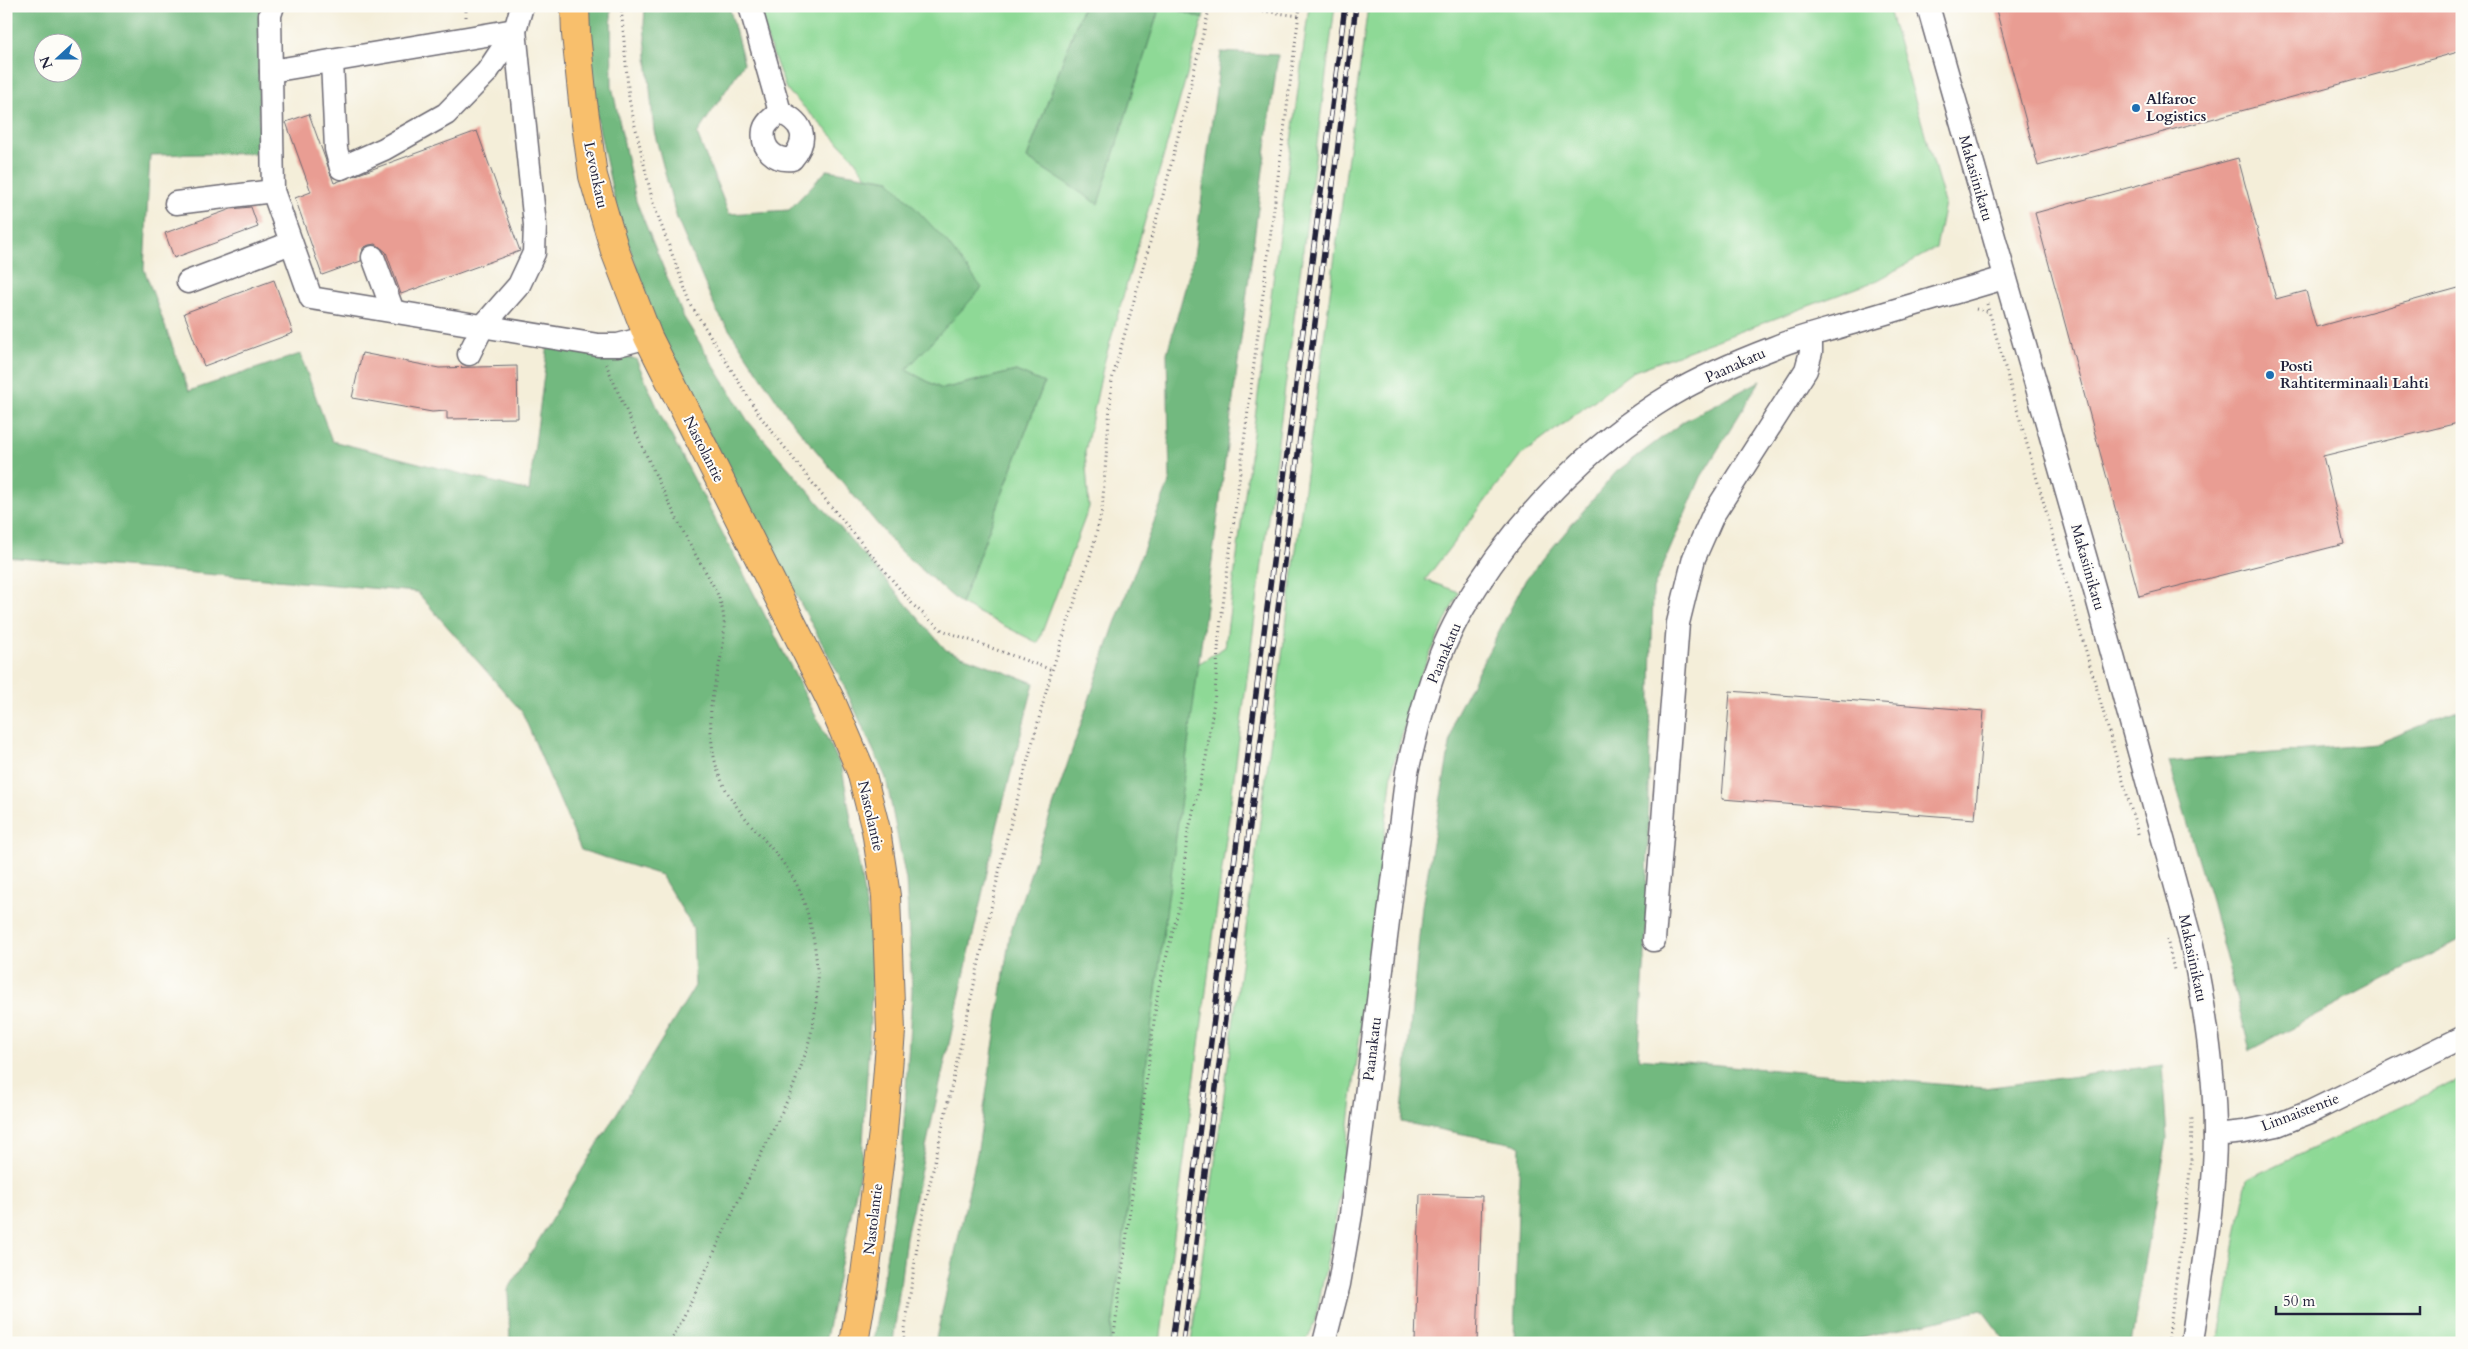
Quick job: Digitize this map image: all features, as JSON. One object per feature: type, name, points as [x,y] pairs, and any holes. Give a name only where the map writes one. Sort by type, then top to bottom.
[{"type":"main road","name":"Levonkatu","points":[[575,6],[583,102],[593,176],[615,251],[648,337]]},
{"type":"main road","name":"Nastolantie","points":[[648,337],[831,701],[861,771],[876,830],[886,896],[891,1031],[883,1132],[864,1284],[854,1343]]},
{"type":"street","points":[[273,6],[270,15],[273,191],[311,298],[598,345],[618,345],[648,337]]},
{"type":"street","points":[[332,61],[336,149],[341,168],[384,149],[446,114],[487,72],[515,30],[522,6]]},
{"type":"street","points":[[750,6],[780,112]]},
{"type":"street","name":"Makasiinikatu","points":[[1928,6],[2094,589],[2192,946],[2210,1048],[2215,1135]]},
{"type":"street","points":[[271,71],[515,30]]},
{"type":"street","points":[[469,354],[482,326],[519,285],[534,253],[535,225],[515,30]]},
{"type":"street","points":[[176,203],[273,191]]},
{"type":"street","points":[[188,282],[292,243]]},
{"type":"street","points":[[373,257],[393,311]]},
{"type":"street","name":"Paanakatu","points":[[1324,1343],[1339,1284],[1351,1214],[1407,772],[1421,713],[1438,665],[1463,608],[1494,560],[1532,514],[1581,463],[1620,430],[1671,395],[1725,368],[1775,347],[2004,278]]},
{"type":"street","points":[[1654,940],[1678,623],[1694,558],[1713,515],[1806,370],[1811,352],[1811,336]]},
{"type":"street","name":"Linnaistentie","points":[[2215,1135],[2244,1132],[2293,1118],[2462,1038]]},
{"type":"street","points":[[2192,1343],[2205,1243],[2215,1135]]},
{"type":"path","points":[[621,6],[629,99],[653,203],[691,304],[760,416],[829,504],[914,606],[942,630],[1052,670]]},
{"type":"path","points":[[902,1343],[919,1233],[998,872],[1052,670],[1093,546],[1102,510],[1112,380],[1168,177],[1210,6]]},
{"type":"path","points":[[1228,6],[1299,16]]},
{"type":"path","points":[[1113,1343],[1158,990],[1180,900],[1187,837],[1206,758],[1215,694],[1219,636],[1300,6]]},
{"type":"path","points":[[1981,285],[2141,845]]},
{"type":"path","points":[[1973,309],[1989,312]]},
{"type":"path","points":[[598,345],[686,538],[720,600],[724,630],[711,706],[712,736],[716,764],[723,785],[753,829],[792,875],[802,896],[809,919],[818,961],[816,1011],[802,1069],[779,1121],[742,1191],[700,1284],[670,1343]]},
{"type":"path","points":[[2165,931],[2175,977]]},
{"type":"path","points":[[2168,1343],[2192,1164],[2192,1110]]},
{"type":"green space","points":[[6,6],[261,6],[259,13],[259,153],[150,155],[144,269],[189,391],[300,354],[332,441],[529,491],[548,344],[636,359],[662,418],[744,574],[842,768],[874,951],[862,1161],[825,1343],[510,1343],[508,1290],[695,986],[693,928],[661,875],[581,850],[522,712],[417,592],[6,557]]},
{"type":"green space","points":[[587,6],[611,6],[612,86],[636,201],[683,316],[748,421],[946,650],[1034,683],[998,823],[906,1237],[893,1343],[873,1343],[902,1157],[912,990],[906,880],[886,778],[839,675],[705,426],[659,331],[617,212],[593,100]]},
{"type":"green space","points":[[645,6],[729,6],[744,63],[697,134],[729,214],[789,210],[827,170],[889,180],[945,240],[982,288],[906,370],[942,389],[1016,371],[1044,383],[961,604],[899,550],[788,417],[716,310],[677,219],[654,131],[644,25]]},
{"type":"green space","points":[[755,6],[1083,6],[1027,158],[1098,203],[1160,6],[1168,6],[1203,19],[1104,363],[1085,452],[1089,507],[1038,643],[961,604],[1044,383],[1016,371],[942,389],[906,370],[890,180],[866,176],[850,154],[786,89]]},
{"type":"green space","points":[[1083,6],[1160,6],[1098,204],[1027,158]]},
{"type":"green space","points":[[1168,6],[1205,6],[1203,19]]},
{"type":"green space","points":[[1309,6],[1335,6],[1160,1343],[1110,1343],[1198,664],[1225,647]]},
{"type":"green space","points":[[1368,6],[1888,6],[1945,203],[1936,248],[1878,280],[1632,372],[1519,457],[1425,580],[1459,592],[1418,680],[1393,765],[1340,1197],[1315,1321],[1306,1343],[1191,1343]]},
{"type":"green space","points":[[1221,52],[1278,55],[1110,1343],[935,1343],[978,1149],[1010,934],[1114,626],[1170,480],[1167,353],[1194,256]]},
{"type":"green space","points":[[1760,381],[1701,477],[1653,589],[1646,940],[1638,1058],[1984,1088],[2162,1065],[2167,1139],[2131,1343],[2007,1343],[1982,1310],[1854,1340],[1852,1343],[1514,1343],[1520,1145],[1401,1122],[1422,906],[1455,716],[1526,579],[1616,472],[1684,421]]},
{"type":"green space","points":[[2462,709],[2462,938],[2250,1050],[2211,901],[2169,762],[2376,744]]},
{"type":"green space","points":[[2462,1078],[2462,1343],[2218,1343],[2247,1179]]},
{"type":"building","name":"Alfaroc Logistics","points":[[1995,6],[2462,6],[2462,51],[2038,166]]},
{"type":"building","points":[[309,114],[334,183],[477,131],[520,251],[401,294],[386,252],[376,244],[363,248],[361,261],[322,275],[295,198],[311,192],[286,122]]},
{"type":"building","name":"Posti Rahtiterminaali Lahti","points":[[2238,158],[2276,299],[2306,291],[2316,327],[2462,287],[2462,422],[2323,456],[2344,544],[2139,596],[2035,213]]},
{"type":"building","points":[[251,207],[258,227],[174,258],[165,233],[231,209]]},
{"type":"building","points":[[274,280],[293,333],[204,366],[184,313]]},
{"type":"building","points":[[362,353],[439,368],[517,366],[518,418],[447,419],[447,411],[432,412],[352,398]]},
{"type":"building","points":[[1730,691],[1984,711],[1975,819],[1722,799]]},
{"type":"building","points":[[1420,1194],[1482,1196],[1477,1343],[1415,1343]]},
{"type":"railway","points":[[1172,1343],[1345,6]]},
{"type":"railway","points":[[1183,1343],[1356,6]]},
{"type":"place","name":"Alfaroc Logistics","points":[[2136,108]]},
{"type":"place","name":"Posti Rahtiterminaali Lahti","points":[[2270,375]]}]
